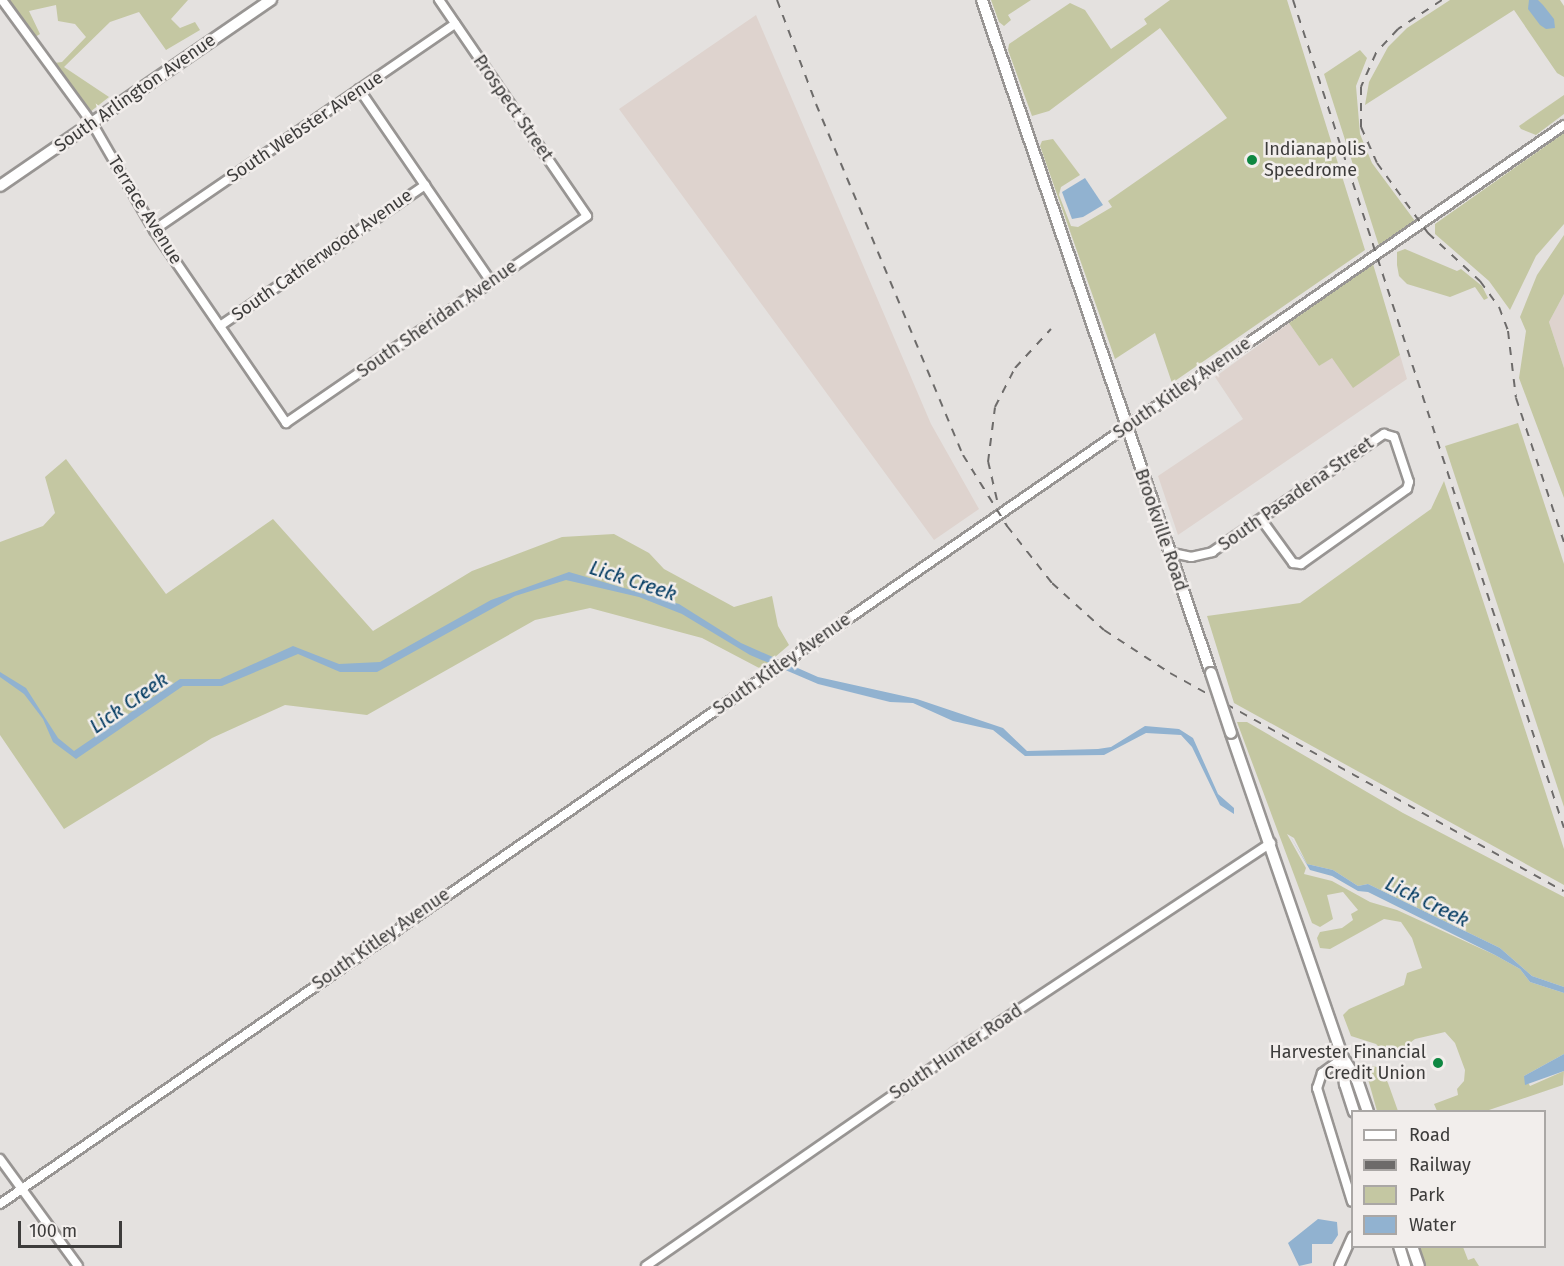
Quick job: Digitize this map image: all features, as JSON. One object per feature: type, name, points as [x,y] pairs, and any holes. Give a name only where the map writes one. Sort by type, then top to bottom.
[{"type":"main road","name":"South Arlington Avenue","points":[[0,186],[271,0]]},
{"type":"main road","name":"Brookville Road","points":[[982,0],[1167,552],[1271,843],[1343,1058],[1357,1080],[1367,1110]]},
{"type":"main road","name":"Brookville Road","points":[[1343,1058],[1345,1084],[1353,1110]]},
{"type":"main road","points":[[1400,1248],[1405,1266]]},
{"type":"main road","points":[[1413,1248],[1419,1266]]},
{"type":"street","name":"Terrace Avenue","points":[[2,0],[92,123],[154,230],[286,423]]},
{"type":"street","name":"Prospect Street","points":[[439,0],[587,216]]},
{"type":"street","name":"South Webster Avenue","points":[[154,230],[455,24]]},
{"type":"street","points":[[359,89],[491,282]]},
{"type":"street","name":"South Kitley Avenue","points":[[0,1204],[1564,125]]},
{"type":"street","name":"South Catherwood Avenue","points":[[220,326],[425,185]]},
{"type":"street","name":"South Sheridan Avenue","points":[[286,423],[587,216]]},
{"type":"street","name":"South Pasadena Street","points":[[1167,552],[1191,557],[1207,554],[1390,433],[1409,480],[1407,489],[1301,564],[1293,563],[1261,519]]},
{"type":"street","name":"South Hunter Road","points":[[645,1266],[955,1052],[1271,843]]},
{"type":"street","points":[[1343,1058],[1322,1073],[1317,1088],[1351,1196]]},
{"type":"street","points":[[0,1159],[78,1266]]},
{"type":"street","points":[[1339,1266],[1351,1241]]},
{"type":"shaded area","points":[[756,15],[931,424],[979,509],[934,540],[619,109]]},
{"type":"shaded area","points":[[1564,294],[1564,368],[1549,322]]},
{"type":"shaded area","points":[[1289,323],[1319,366],[1332,357],[1353,387],[1400,355],[1407,379],[1178,535],[1158,476],[1243,419],[1215,377]]},
{"type":"green space","points":[[9,0],[188,0],[171,19],[180,28],[195,22],[200,30],[166,50],[139,12],[110,22],[64,67],[109,97],[90,112],[54,63],[62,62],[86,37],[75,24],[58,21],[56,5],[29,11],[40,34],[35,37]]},
{"type":"green space","points":[[991,0],[1031,0],[1008,15],[1011,20],[1004,26],[999,22]]},
{"type":"green space","name":"Indianapolis Speedrome","points":[[1170,0],[1287,0],[1365,250],[1172,383],[1155,333],[1115,359],[1040,146],[1042,141],[1053,139],[1080,175],[1061,187],[1059,195],[1071,226],[1078,227],[1112,207],[1108,201],[1227,118],[1160,28],[1049,111],[1032,116],[1008,50],[1009,44],[1070,3],[1085,10],[1111,49],[1147,24],[1144,19]]},
{"type":"green space","points":[[1450,0],[1560,0],[1564,6],[1564,77],[1557,73],[1514,10],[1365,105],[1369,82],[1388,47],[1407,28]]},
{"type":"green space","points":[[1360,50],[1367,58],[1356,86],[1360,134],[1372,163],[1415,221],[1379,246],[1324,74]]},
{"type":"green space","points":[[1564,95],[1564,114],[1536,135],[1521,129],[1519,126]]},
{"type":"green space","points":[[1564,133],[1564,224],[1536,256],[1510,310],[1489,281],[1435,234],[1435,224]]},
{"type":"green space","points":[[1564,235],[1564,294],[1549,322],[1564,368],[1564,498],[1519,378],[1526,331],[1520,317],[1537,275]]},
{"type":"green space","points":[[1405,249],[1457,271],[1461,269],[1482,286],[1488,298],[1484,300],[1475,287],[1450,297],[1407,284],[1399,276],[1397,265],[1397,252]]},
{"type":"green space","points":[[1373,264],[1400,355],[1353,388],[1332,358],[1319,366],[1289,323]]},
{"type":"green space","points":[[1518,423],[1564,564],[1564,807],[1445,446]]},
{"type":"green space","points":[[66,459],[166,594],[273,519],[373,631],[472,571],[562,537],[614,534],[649,553],[664,569],[734,607],[772,596],[778,626],[789,645],[761,669],[702,638],[590,608],[535,620],[367,715],[285,705],[212,738],[64,829],[0,735],[0,542],[43,526],[55,513],[45,477]]},
{"type":"green space","points":[[1444,481],[1564,849],[1564,885],[1234,703],[1207,616],[1300,603],[1431,509]]},
{"type":"green space","points":[[1237,722],[1247,722],[1403,813],[1564,897],[1564,987],[1532,976],[1500,948],[1368,884],[1358,886],[1333,870],[1307,864],[1294,838],[1287,834],[1306,868],[1304,874],[1332,881],[1370,902],[1397,910],[1495,955],[1520,969],[1530,982],[1564,993],[1564,1054],[1524,1076],[1530,1086],[1564,1071],[1563,1085],[1489,1110],[1437,1110],[1434,1104],[1458,1095],[1457,1089],[1464,1081],[1465,1070],[1455,1043],[1445,1032],[1415,1039],[1395,1054],[1387,1055],[1376,1044],[1351,1036],[1343,1015],[1349,1009],[1404,985],[1407,973],[1422,968],[1412,938],[1401,922],[1384,919],[1330,949],[1320,948],[1317,938],[1320,932],[1342,928],[1353,920],[1351,914],[1358,910],[1343,892],[1327,895],[1333,919],[1320,927],[1312,923]]},
{"type":"green space","points":[[1373,1066],[1380,1068],[1398,1110],[1377,1110],[1368,1079],[1368,1069]]},
{"type":"green space","points":[[1420,1248],[1463,1248],[1468,1260],[1474,1258],[1479,1266],[1426,1266]]},
{"type":"water","points":[[1529,0],[1538,0],[1543,5],[1554,19],[1555,28],[1546,29],[1540,25],[1528,9]]},
{"type":"water","points":[[1085,178],[1103,205],[1083,217],[1072,219],[1062,192]]},
{"type":"water","name":"Lick Creek","points":[[569,572],[679,604],[741,643],[818,677],[917,699],[1003,728],[1027,751],[1098,749],[1111,747],[1145,726],[1179,729],[1193,738],[1218,794],[1234,808],[1234,814],[1220,805],[1192,747],[1181,735],[1146,733],[1104,755],[1025,756],[993,730],[953,721],[913,703],[890,702],[818,684],[750,655],[682,614],[639,597],[566,580],[515,596],[377,672],[340,672],[298,654],[222,686],[183,686],[76,759],[53,742],[43,719],[24,694],[0,677],[0,672],[26,688],[58,738],[74,751],[180,679],[220,679],[293,646],[339,664],[380,662],[491,600]]},
{"type":"water","name":"Lick Creek","points":[[1289,834],[1307,864],[1333,870],[1358,886],[1368,884],[1500,948],[1532,976],[1564,987],[1564,993],[1530,982],[1520,969],[1495,955],[1368,892],[1358,891],[1332,876],[1310,870]]},
{"type":"water","points":[[1564,1054],[1564,1071],[1525,1085],[1524,1076]]},
{"type":"water","points":[[1318,1219],[1337,1222],[1338,1235],[1332,1244],[1312,1244],[1312,1263],[1299,1266],[1288,1243]]},
{"type":"railway","points":[[777,0],[816,104],[963,455],[1007,526],[1052,583],[1104,630],[1170,673],[1564,891]]},
{"type":"railway","points":[[1293,0],[1564,828]]},
{"type":"railway","points":[[1442,0],[1398,29],[1376,53],[1361,87],[1361,127],[1377,163],[1428,233],[1480,281],[1499,307],[1508,331],[1516,398],[1564,542]]},
{"type":"railway","points":[[997,500],[988,462],[995,407],[1015,368],[1051,329]]},
{"type":"place","name":"Indianapolis Speedrome","points":[[1252,160]]},
{"type":"place","name":"Harvester Financial Credit Union","points":[[1438,1063]]}]
